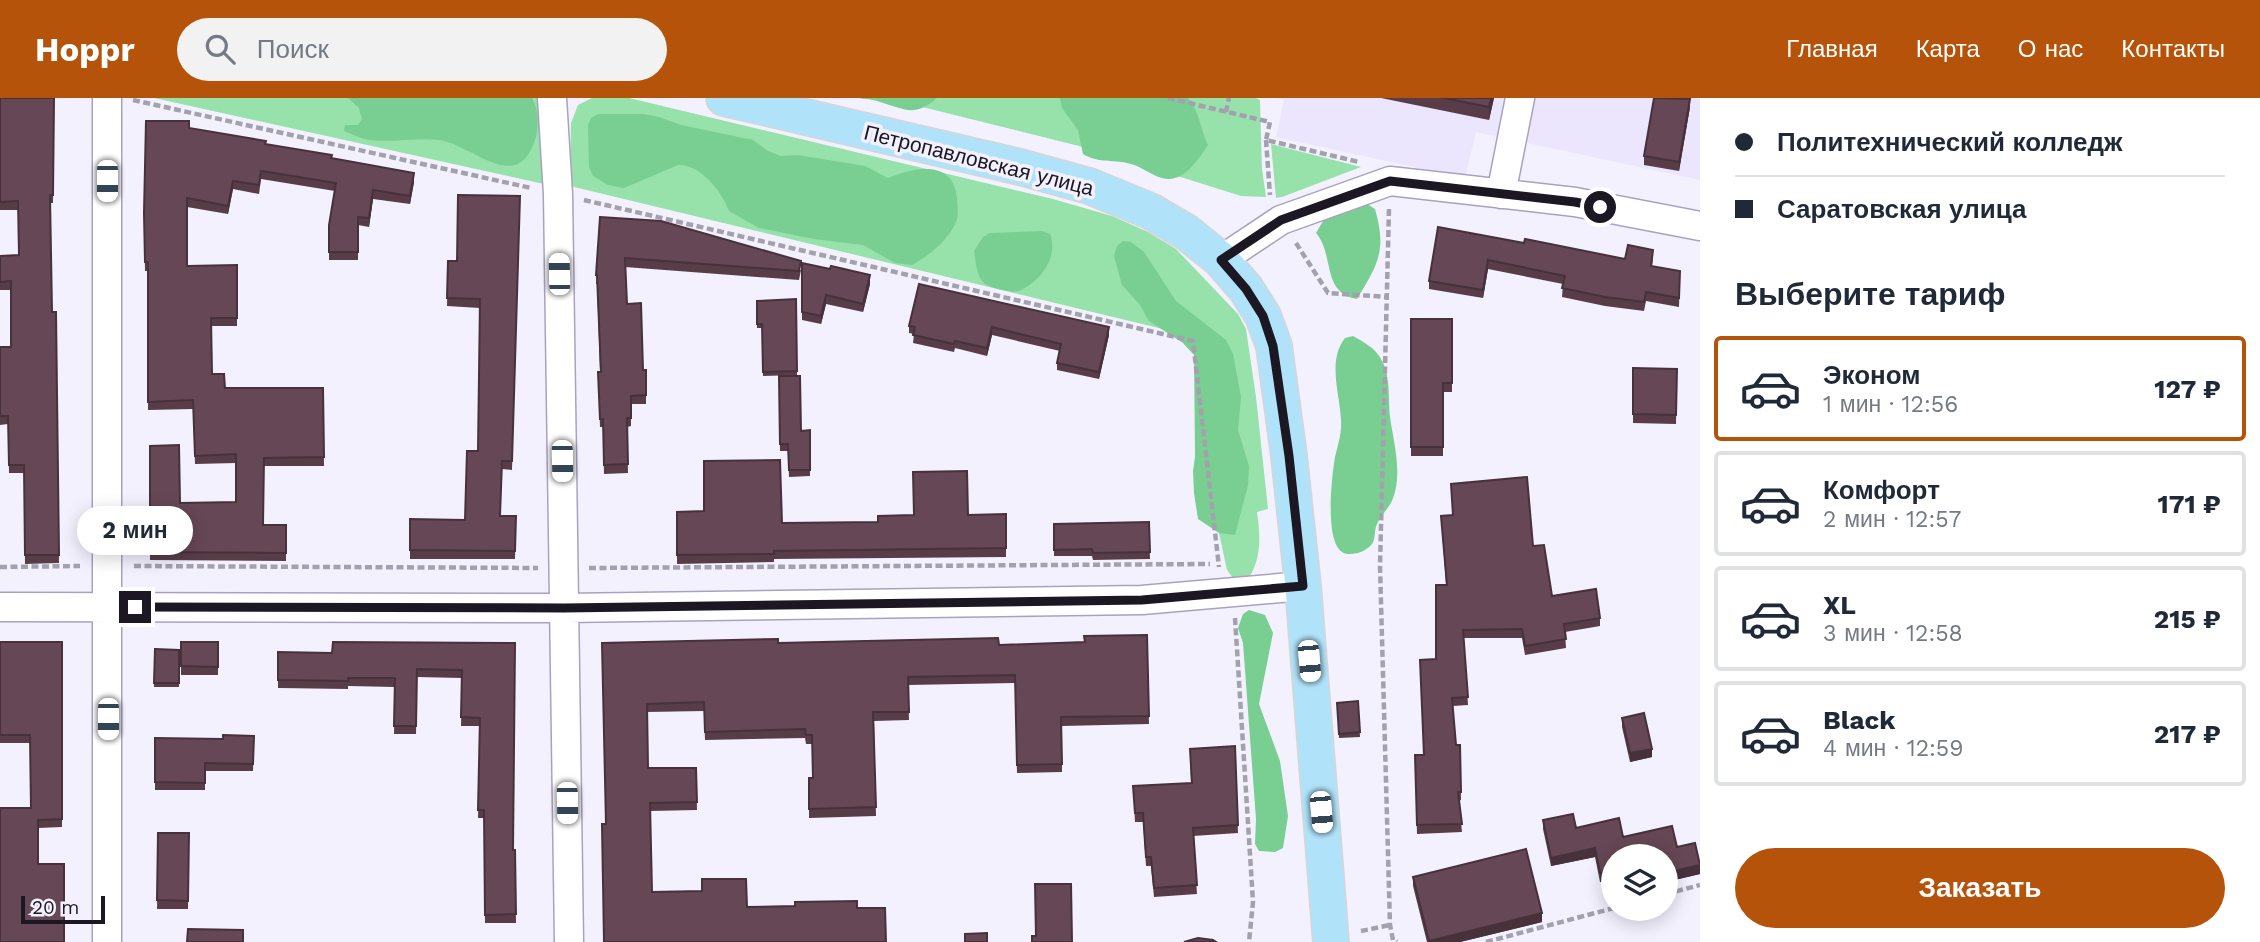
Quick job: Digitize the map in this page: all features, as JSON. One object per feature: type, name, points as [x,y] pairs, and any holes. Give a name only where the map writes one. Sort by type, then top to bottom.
[{"type":"main road","name":"Петропавловская улица","points":[[724,98],[1020,167],[1089,186],[1150,211],[1186,232],[1221,260],[1246,289],[1263,316],[1273,346],[1289,456],[1346,937]]},
{"type":"street","points":[[107,98],[107,942]]},
{"type":"street","points":[[552,98],[558,194],[569,942]]},
{"type":"street","points":[[1501,194],[1520,98]]},
{"type":"street","points":[[1221,260],[1281,220],[1390,181],[1575,202],[1700,226]]},
{"type":"street","points":[[0,607],[564,608],[1142,600],[1303,586]]},
{"type":"path","points":[[125,98],[558,194],[1193,341],[1218,564],[1235,617],[1253,902],[1249,942]]},
{"type":"path","points":[[1168,98],[1270,121],[1266,141],[1368,164],[1390,181],[1380,566],[1390,925],[1397,942]]},
{"type":"path","points":[[1226,112],[1229,98]]},
{"type":"path","points":[[0,567],[563,568],[1218,564]]},
{"type":"path","points":[[1678,891],[1700,886]]},
{"type":"path","points":[[1486,942],[1601,911]]},
{"type":"path","points":[[1346,937],[1390,925]]},
{"type":"shaded area","points":[[1276,98],[1700,98],[1700,180],[1476,132],[1465,178],[1276,137],[1284,100]]},
{"type":"green space","points":[[154,98],[543,98],[544,184]]},
{"type":"green space","points":[[348,98],[532,98],[538,124],[535,140],[527,156],[517,164],[506,166],[440,140],[387,141],[367,139],[344,131],[345,125],[358,125],[362,119],[359,108]]},
{"type":"green space","points":[[592,98],[629,98],[1053,199],[1112,216],[1148,232],[1176,249],[1238,314],[1246,329],[1268,509],[1257,512],[1258,552],[1250,576],[1233,578],[1227,570],[1219,533],[1196,337],[570,186],[571,123],[578,105]]},
{"type":"green space","points":[[857,98],[937,98],[922,108],[909,110]]},
{"type":"green space","points":[[886,98],[1256,98],[1260,100],[1262,169],[1266,197],[1241,196],[1095,150]]},
{"type":"green space","points":[[1060,98],[1188,98],[1195,109],[1208,145],[1189,169],[1170,179],[1158,177],[1131,164],[1095,159],[1083,154],[1078,130],[1062,108]]},
{"type":"green space","points":[[598,114],[643,114],[659,117],[681,125],[753,140],[768,151],[781,156],[798,155],[865,166],[888,178],[920,169],[940,171],[954,185],[957,219],[939,246],[912,265],[895,263],[863,245],[759,228],[729,211],[710,180],[687,166],[678,165],[624,188],[608,185],[593,176],[589,167],[588,125],[591,118]]},
{"type":"green space","points":[[1271,144],[1361,167],[1276,198]]},
{"type":"green space","points":[[1361,200],[1375,209],[1379,223],[1380,247],[1375,266],[1357,299],[1338,289],[1333,281],[1322,242],[1316,233],[1326,216]]},
{"type":"green space","points":[[1042,231],[1050,234],[1052,251],[1046,268],[1034,282],[1014,292],[983,282],[974,251],[983,237],[990,233]]},
{"type":"green space","points":[[1123,241],[1131,242],[1144,252],[1176,301],[1226,340],[1233,354],[1241,397],[1238,430],[1249,466],[1248,485],[1235,535],[1219,533],[1198,519],[1193,471],[1194,355],[1183,343],[1149,321],[1140,305],[1122,285],[1114,256],[1117,246]]},
{"type":"green space","points":[[1353,336],[1372,348],[1384,366],[1388,380],[1397,481],[1392,501],[1377,524],[1372,544],[1362,552],[1349,554],[1341,551],[1335,542],[1331,496],[1341,425],[1336,378],[1337,357],[1345,338]]},
{"type":"green space","points":[[1249,610],[1265,615],[1273,633],[1259,704],[1280,761],[1288,816],[1283,848],[1275,852],[1259,851],[1255,844],[1256,819],[1243,643],[1238,628],[1243,614]]},
{"type":"building","points":[[0,98],[54,98],[53,195],[50,195],[52,312],[56,312],[59,555],[25,555],[24,465],[9,465],[8,416],[0,416],[0,347],[11,347],[11,281],[0,282],[0,256],[19,255],[18,201],[0,202]]},
{"type":"building","points":[[1444,98],[1491,98],[1489,107]]},
{"type":"building","points":[[1654,98],[1690,99],[1679,162],[1644,156]]},
{"type":"building","points":[[146,121],[189,121],[189,128],[266,141],[265,144],[414,173],[410,196],[373,190],[369,218],[358,217],[358,252],[329,252],[329,225],[336,183],[261,171],[259,185],[233,181],[228,206],[187,198],[187,266],[237,265],[237,318],[211,318],[212,374],[224,374],[225,388],[323,388],[324,457],[264,458],[263,525],[286,525],[286,553],[150,552],[150,446],[179,445],[180,503],[236,502],[236,454],[195,456],[193,400],[148,402],[148,262],[145,262],[144,213]]},
{"type":"building","points":[[458,195],[520,196],[512,461],[502,461],[500,516],[516,516],[515,551],[410,550],[410,519],[465,520],[467,451],[478,451],[480,299],[447,298],[448,261],[457,261]]},
{"type":"building","points":[[600,217],[661,221],[801,261],[799,271],[625,258],[627,304],[641,303],[643,370],[646,370],[646,395],[631,396],[631,418],[627,418],[628,464],[604,465],[596,275]]},
{"type":"building","points":[[1438,227],[1524,243],[1525,239],[1625,259],[1628,245],[1653,250],[1651,266],[1680,271],[1679,298],[1646,292],[1644,302],[1605,297],[1562,288],[1565,276],[1488,260],[1483,290],[1429,281]]},
{"type":"building","points":[[802,263],[870,275],[863,304],[826,295],[821,316],[802,312]]},
{"type":"building","points":[[919,284],[1109,327],[1099,372],[1057,363],[1061,344],[992,327],[987,348],[913,335],[915,327],[909,326]]},
{"type":"building","points":[[796,299],[797,371],[763,372],[762,324],[757,324],[757,301]]},
{"type":"building","points":[[1411,319],[1452,319],[1452,383],[1443,383],[1443,447],[1411,447]]},
{"type":"building","points":[[1633,368],[1677,369],[1676,415],[1633,414]]},
{"type":"building","points":[[779,376],[800,376],[801,431],[810,430],[810,470],[789,470],[788,444],[780,444]]},
{"type":"building","points":[[780,460],[782,523],[878,522],[878,516],[914,515],[913,472],[967,471],[968,515],[1006,514],[1006,548],[677,555],[677,512],[704,511],[704,461]]},
{"type":"building","points":[[1527,477],[1533,546],[1544,545],[1552,596],[1596,589],[1600,618],[1564,624],[1566,639],[1525,646],[1522,629],[1463,630],[1468,697],[1452,698],[1456,745],[1460,745],[1461,792],[1458,792],[1462,824],[1417,825],[1415,755],[1424,755],[1420,660],[1436,659],[1436,585],[1447,585],[1441,516],[1453,515],[1451,484]]},
{"type":"building","points":[[1149,522],[1150,552],[1093,553],[1092,549],[1054,550],[1054,524]]},
{"type":"building","points":[[1147,635],[1149,716],[1061,717],[1062,764],[1017,765],[1015,675],[908,677],[909,712],[873,712],[876,807],[809,809],[809,778],[813,778],[812,735],[806,735],[805,729],[705,732],[704,702],[647,704],[648,768],[696,768],[697,802],[650,803],[652,892],[702,891],[702,879],[746,879],[747,907],[795,906],[795,902],[857,901],[857,908],[885,908],[886,942],[604,942],[602,824],[606,824],[602,643],[778,639],[778,643],[998,638],[999,645],[1085,642],[1084,636]]},
{"type":"building","points":[[0,642],[62,642],[62,819],[38,820],[38,864],[64,864],[64,942],[0,942],[0,808],[31,808],[30,735],[0,735]]},
{"type":"building","points":[[181,642],[218,642],[218,667],[181,666]]},
{"type":"building","points":[[333,642],[515,643],[513,850],[516,914],[485,915],[484,810],[478,810],[480,718],[461,717],[462,670],[417,669],[416,726],[394,726],[395,678],[348,678],[348,681],[278,680],[278,652],[332,653]]},
{"type":"building","points":[[155,649],[179,650],[179,683],[154,683]]},
{"type":"building","points":[[1358,701],[1360,732],[1339,734],[1337,703]]},
{"type":"building","points":[[1644,713],[1652,749],[1630,753],[1622,718]]},
{"type":"building","points":[[223,735],[254,736],[253,764],[205,763],[205,783],[155,782],[155,738],[223,739]]},
{"type":"building","points":[[1235,746],[1238,825],[1193,828],[1197,885],[1154,888],[1151,857],[1146,857],[1143,813],[1135,813],[1133,786],[1192,783],[1190,749]]},
{"type":"building","points":[[1573,814],[1576,828],[1619,818],[1623,837],[1672,826],[1676,844],[1601,844],[1600,873],[1595,848],[1551,858],[1543,820]]},
{"type":"building","points":[[158,833],[189,833],[188,901],[157,900]]},
{"type":"building","points":[[1695,843],[1700,865],[1678,870],[1678,847]]},
{"type":"building","points":[[1526,849],[1542,913],[1429,941],[1413,877]]},
{"type":"building","points":[[1035,884],[1071,884],[1072,942],[1032,942],[1032,936],[1036,936]]},
{"type":"building","points":[[188,929],[243,930],[243,942],[187,942]]},
{"type":"building","points":[[987,933],[987,942],[965,942],[965,934]]},
{"type":"building","points":[[1198,938],[1213,940],[1216,942],[1184,942]]},
{"type":"route","points":[[135,607],[564,608],[1142,600],[1303,586],[1289,456],[1273,346],[1263,316],[1246,289],[1221,260],[1281,220],[1390,181],[1600,207]]}]
